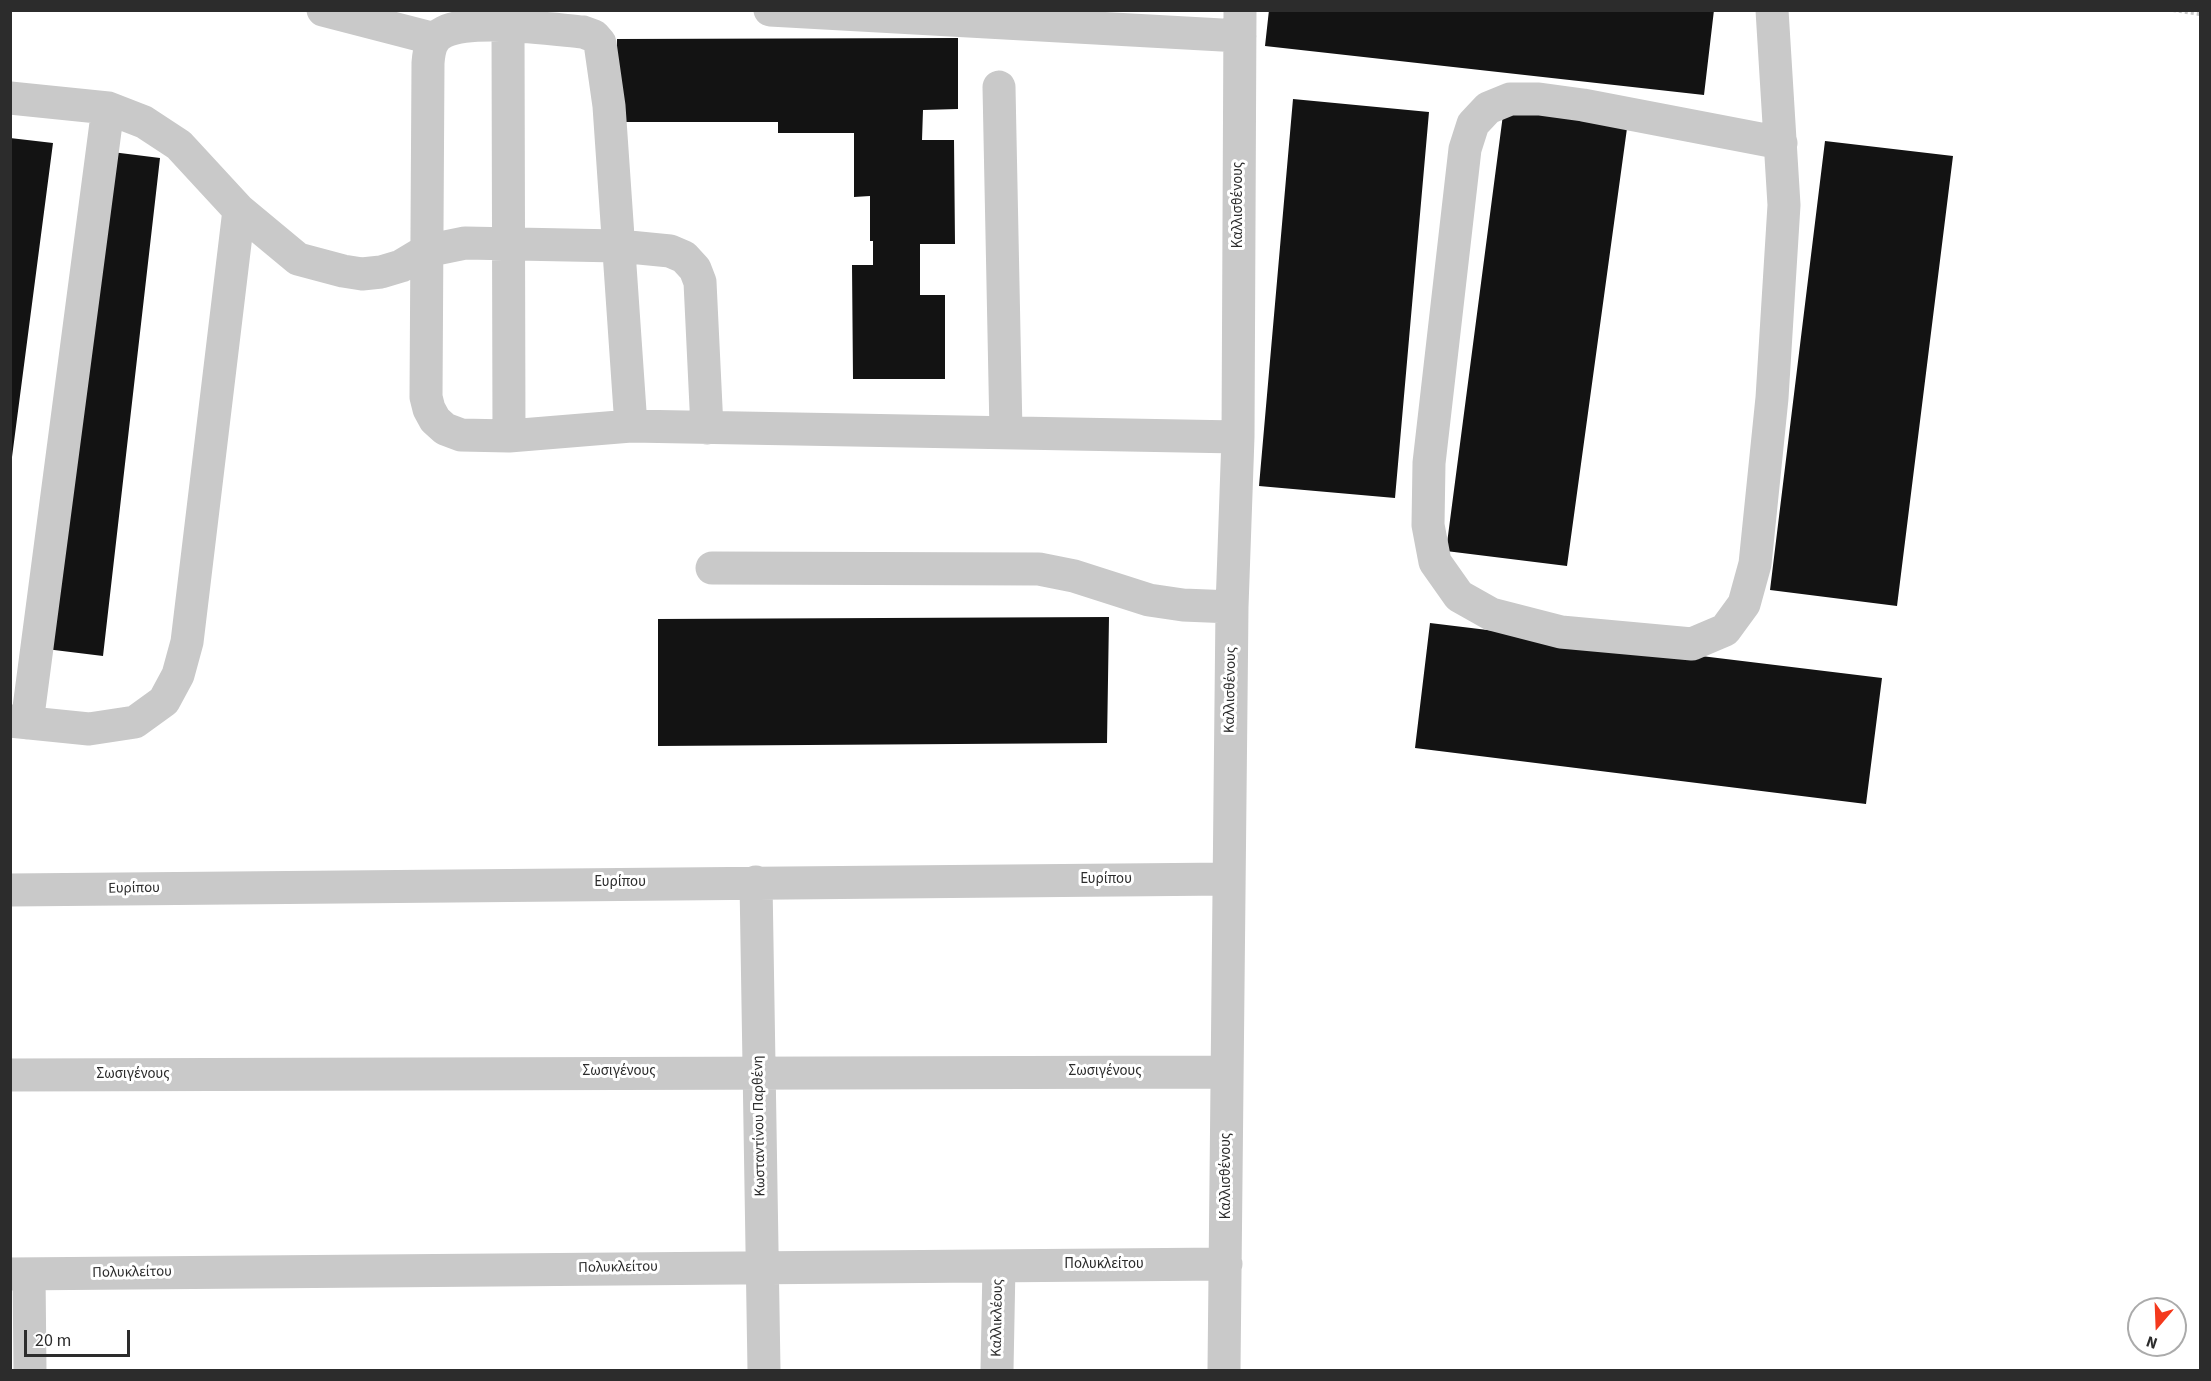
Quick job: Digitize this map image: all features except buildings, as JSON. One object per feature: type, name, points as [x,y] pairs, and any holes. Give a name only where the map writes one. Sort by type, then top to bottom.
[{"type":"street","points":[[323,10],[435,39]]},
{"type":"street","points":[[770,10],[1240,23]]},
{"type":"street","points":[[1772,10],[1781,144],[1784,205],[1772,398],[1755,564],[1744,604],[1725,630],[1692,644],[1561,632],[1491,614],[1459,596],[1435,562],[1428,525],[1429,463],[1465,149],[1473,124],[1488,108],[1510,99],[1539,99],[1583,105],[1781,144]]},
{"type":"street","name":"Καλλισθένους","points":[[1224,1371],[1232,607],[1238,437],[1240,23]]},
{"type":"street","points":[[508,26],[509,436]]},
{"type":"street","points":[[631,426],[609,106],[600,43],[594,36],[583,32],[508,26],[461,27],[443,32],[430,46],[428,63],[426,397],[435,420],[445,429],[461,435],[509,436],[631,426],[1238,437]]},
{"type":"street","points":[[999,87],[1006,432]]},
{"type":"street","points":[[10,98],[108,108],[144,122],[179,145],[239,210],[298,259],[343,271],[362,274],[381,273],[401,266],[426,251],[465,243],[619,246],[670,251],[684,257],[695,269],[700,282],[708,429]]},
{"type":"street","points":[[108,108],[19,722],[89,729],[135,722],[164,700],[178,675],[187,642],[239,210]]},
{"type":"street","points":[[712,568],[1038,569],[1074,576],[1149,600],[1182,605],[1232,607]]},
{"type":"street","name":"Ευρίπου","points":[[10,890],[1229,879]]},
{"type":"street","name":"Κωσταντίνου Παρθένη","points":[[756,882],[764,1371]]},
{"type":"street","name":"Σωσιγένους","points":[[10,1075],[1227,1072]]},
{"type":"street","name":"Πολυκλείτου","points":[[20,1274],[1226,1264]]},
{"type":"street","name":"Καλλικλέους","points":[[997,1371],[999,1266]]},
{"type":"street","points":[[20,1274],[30,1371]]},
{"type":"path","points":[[2173,10],[2200,14]]}]
